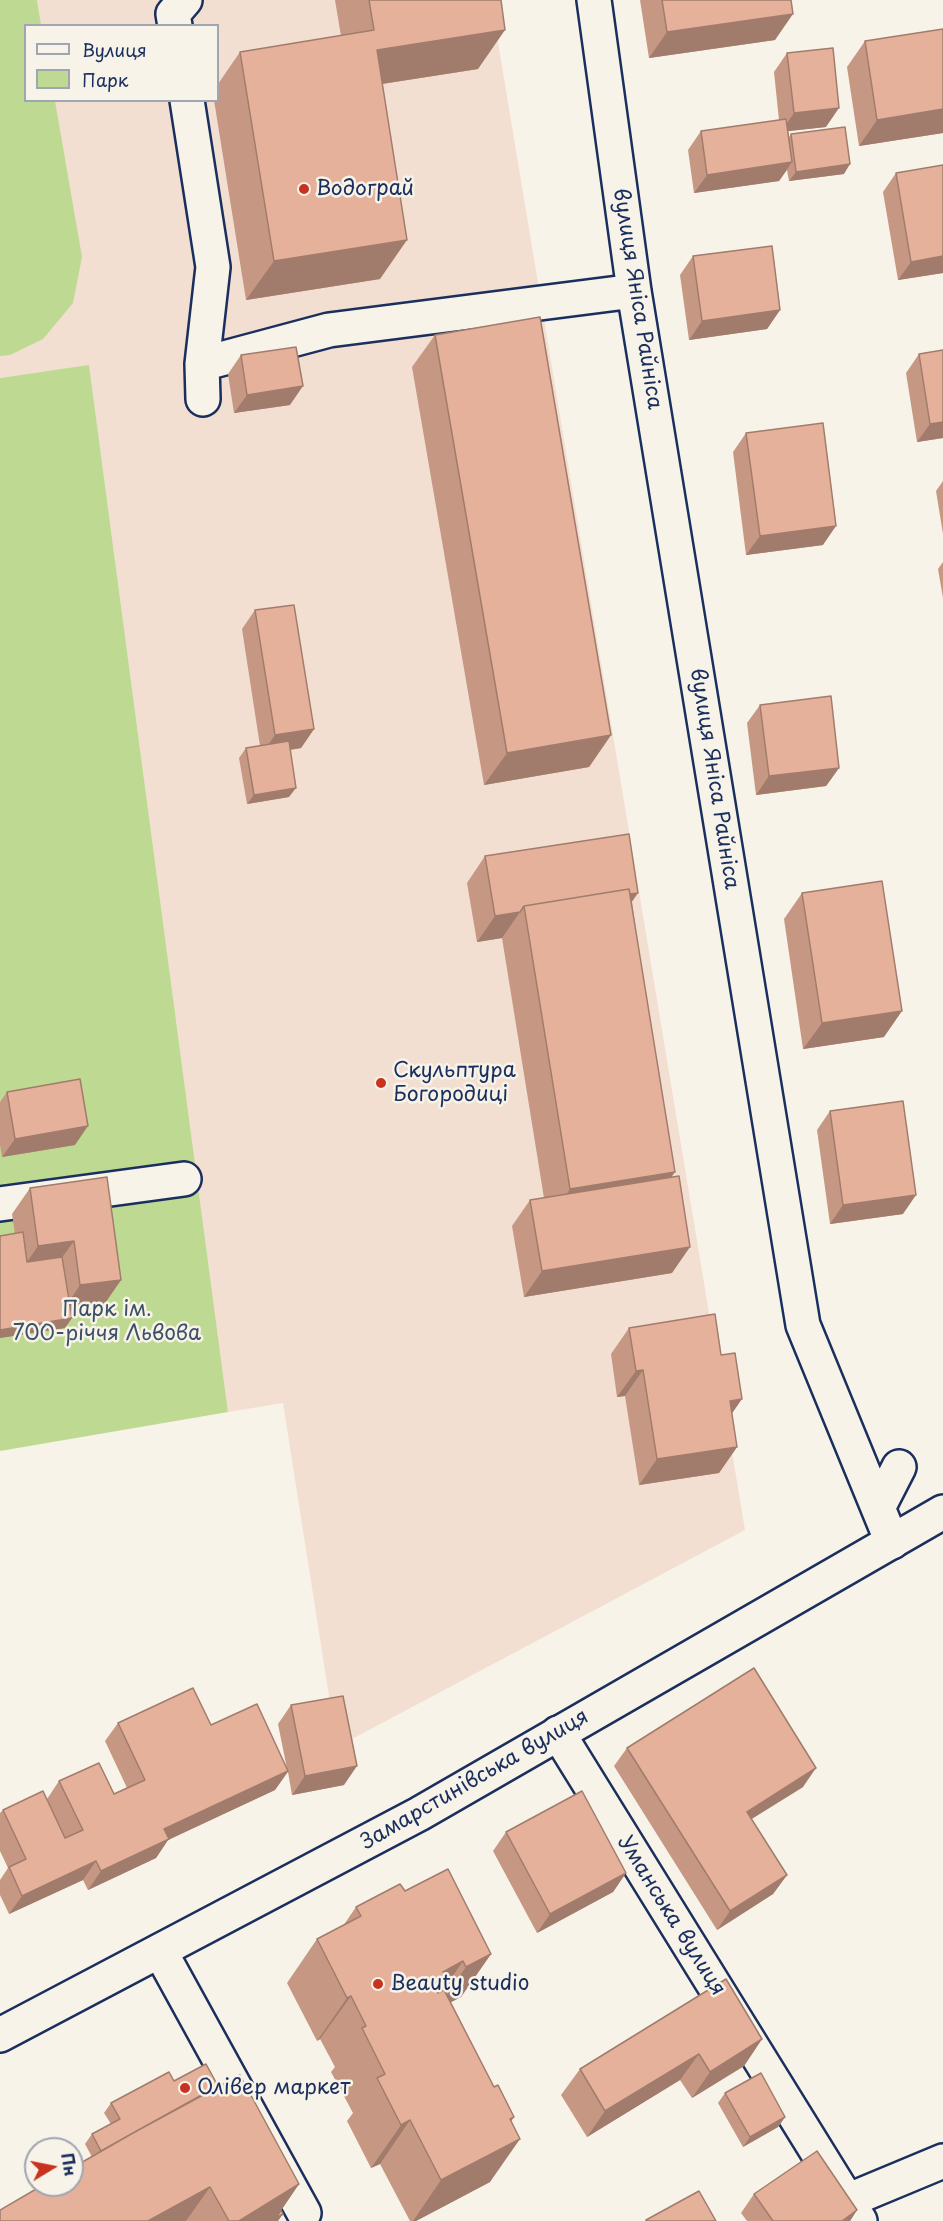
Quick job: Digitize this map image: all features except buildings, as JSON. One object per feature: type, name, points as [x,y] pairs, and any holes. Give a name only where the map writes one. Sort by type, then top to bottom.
[{"type":"street","points":[[175,24],[173,14],[185,0]]},
{"type":"street","name":"вулиця Яніса Райніса","points":[[594,0],[634,291],[803,1325],[892,1542]]},
{"type":"street","points":[[187,102],[213,267],[202,364],[203,399]]},
{"type":"street","points":[[202,364],[329,330],[634,291]]},
{"type":"street","points":[[0,1204],[184,1179]]},
{"type":"street","points":[[878,1508],[899,1467]]},
{"type":"street","name":"Замарстинівська вулиця","points":[[0,2035],[419,1815],[943,1512]]},
{"type":"street","name":"Уманська вулиця","points":[[558,1733],[854,2211]]},
{"type":"street","points":[[160,1951],[304,2213]]},
{"type":"street","points":[[854,2211],[943,2160]]},
{"type":"shaded area","points":[[0,0],[491,0],[745,1530],[337,1747],[283,1403],[228,1412],[89,366],[0,378]]},
{"type":"green space","points":[[0,0],[37,0],[41,24],[24,24],[24,102],[55,102],[82,257],[73,303],[43,339],[10,355],[0,356]]},
{"type":"green space","name":"Парк ім. 700-річчя Львова","points":[[89,365],[228,1412],[0,1451],[0,378]]},
{"type":"place","name":"Водограй","points":[[304,189]]},
{"type":"place","name":"Скульптура Богородиці","points":[[381,1083]]},
{"type":"place","name":"Beauty studio","points":[[378,1984]]},
{"type":"place","name":"Олівер маркет","points":[[185,2088]]}]
